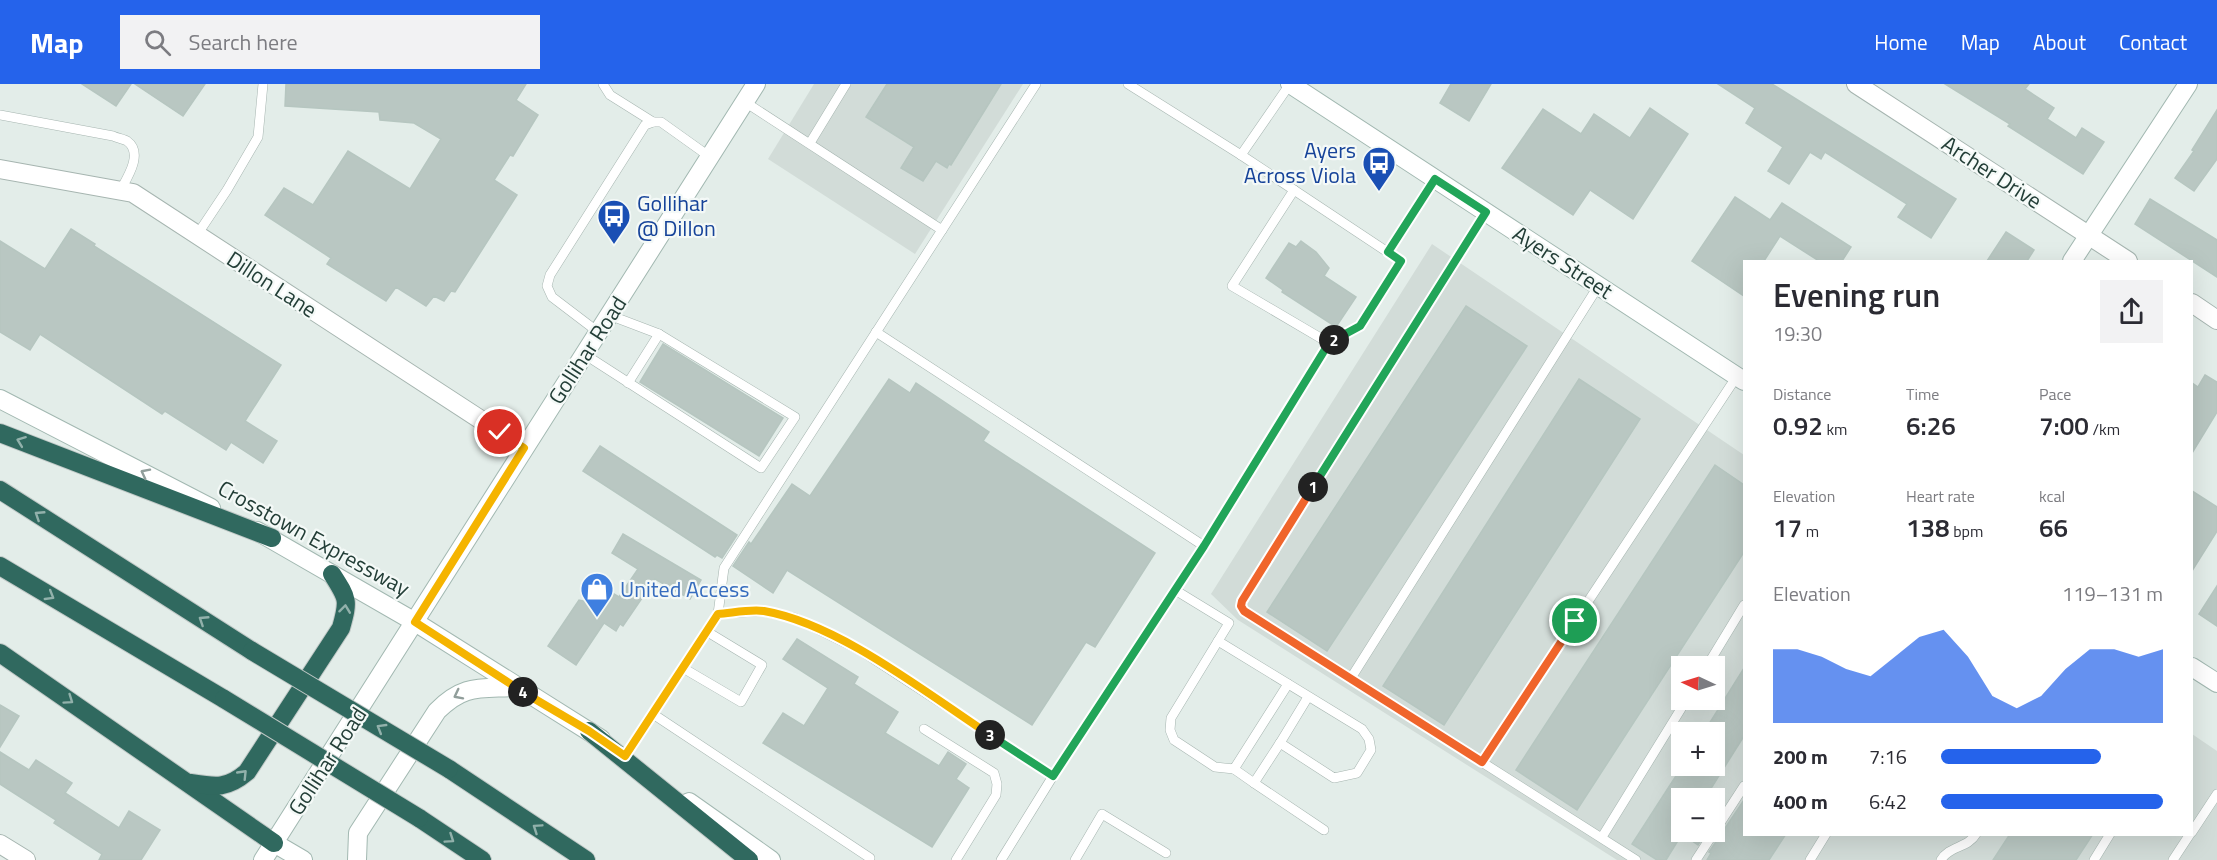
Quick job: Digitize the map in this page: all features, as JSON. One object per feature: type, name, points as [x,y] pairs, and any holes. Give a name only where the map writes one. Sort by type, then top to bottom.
[{"type":"highway","points":[[0,433],[272,538]]},
{"type":"highway","points":[[0,490],[252,651],[449,769],[586,860]]},
{"type":"highway","points":[[0,566],[224,699],[419,818],[482,860]]},
{"type":"highway","points":[[189,783],[213,786],[234,783],[247,772],[341,628],[346,608],[346,596],[332,574]]},
{"type":"highway","points":[[0,653],[274,843]]},
{"type":"highway","points":[[589,731],[749,860]]},
{"type":"main road","name":"Gollihar Road","points":[[263,860],[756,84]]},
{"type":"main road","name":"Ayers Street","points":[[1290,84],[1741,378]]},
{"type":"main road","name":"Archer Drive","points":[[1856,84],[2126,260]]},
{"type":"main road","points":[[2073,260],[2188,84]]},
{"type":"main road","name":"Dillon Lane","points":[[0,169],[133,193],[524,448]]},
{"type":"main road","points":[[2193,304],[2217,320]]},
{"type":"main road","name":"Crosstown Expressway","points":[[0,399],[272,538],[415,622],[515,687],[589,731],[771,860]]},
{"type":"main road","points":[[2193,668],[2217,683]]},
{"type":"main road","points":[[357,860],[358,833],[437,711],[450,698],[465,690],[515,687]]},
{"type":"main road","points":[[274,843],[303,860]]},
{"type":"main road","points":[[0,844],[26,860]]},
{"type":"lane","points":[[197,235],[258,137],[263,84]]},
{"type":"lane","points":[[603,84],[610,95],[653,122]]},
{"type":"lane","points":[[810,143],[846,84]]},
{"type":"lane","points":[[625,756],[718,614],[724,568],[1036,84]]},
{"type":"lane","points":[[1001,860],[1053,776],[1204,546],[1329,343],[1360,326],[1401,261],[1241,155],[1128,84]]},
{"type":"lane","points":[[1241,155],[1290,84]]},
{"type":"lane","points":[[745,102],[942,230]]},
{"type":"lane","points":[[0,115],[113,136],[129,142],[135,152],[133,164],[120,191]]},
{"type":"lane","points":[[598,332],[552,297],[547,286],[550,275],[639,135],[645,126],[653,122],[661,122],[710,157]]},
{"type":"lane","points":[[1388,252],[1435,179]]},
{"type":"lane","points":[[1294,190],[1232,286],[1329,343]]},
{"type":"lane","points":[[1486,212],[1241,606],[1244,611],[1636,860]]},
{"type":"lane","points":[[1351,678],[1599,285]]},
{"type":"lane","points":[[584,354],[761,468],[795,417],[659,334],[609,315]]},
{"type":"lane","points":[[876,332],[1204,546]]},
{"type":"lane","points":[[628,383],[659,334]]},
{"type":"lane","points":[[1482,762],[1741,378]]},
{"type":"lane","points":[[1175,590],[1228,623],[1171,718],[1170,730],[1174,740],[1215,767],[1233,769],[1324,830]]},
{"type":"lane","points":[[1713,656],[1743,607]]},
{"type":"lane","points":[[718,614],[761,611],[804,622],[860,650],[1053,776]]},
{"type":"lane","points":[[683,668],[741,702],[762,664],[706,631]]},
{"type":"lane","points":[[1218,641],[1362,729],[1369,739],[1371,750],[1357,773],[1334,778],[1280,742]]},
{"type":"lane","points":[[1233,769],[1288,684]]},
{"type":"lane","points":[[1254,783],[1308,697]]},
{"type":"lane","points":[[1602,837],[1680,710]]},
{"type":"lane","points":[[653,714],[871,859]]},
{"type":"lane","points":[[924,729],[994,773],[997,784],[996,795],[956,860]]},
{"type":"lane","points":[[1696,860],[1743,788]]},
{"type":"lane","points":[[2193,830],[2217,794]]},
{"type":"lane","points":[[1075,860],[1102,814],[1166,853]]},
{"type":"lane","points":[[1810,860],[1825,836]]},
{"type":"lane","points":[[1941,860],[1946,852],[1972,841],[1975,836]]},
{"type":"lane","points":[[2094,860],[2109,836]]},
{"type":"lane","points":[[2174,860],[2189,836]]},
{"type":"shaded area","points":[[814,84],[1023,84],[915,254],[768,159]]},
{"type":"shaded area","points":[[1432,244],[1743,454],[1743,836],[2193,836],[2193,735],[2217,751],[2217,860],[1617,860],[1238,620],[1211,594]]},
{"type":"building","points":[[82,84],[131,84],[116,106]]},
{"type":"building","points":[[135,84],[205,84],[183,116]]},
{"type":"building","points":[[286,84],[526,84],[516,100],[538,115],[513,156],[510,155],[494,180],[517,195],[455,292],[451,291],[444,301],[434,296],[426,306],[396,287],[386,301],[327,264],[331,258],[265,215],[284,188],[313,205],[348,151],[410,189],[441,139],[414,123],[380,120],[379,112],[285,106]]},
{"type":"building","points":[[887,84],[1001,84],[951,165],[949,164],[947,168],[936,161],[923,181],[901,168],[914,147],[866,117]]},
{"type":"building","points":[[1451,84],[1491,84],[1469,121],[1440,103]]},
{"type":"building","points":[[1718,84],[1772,84],[1956,199],[1931,238],[1898,217],[1907,204],[1825,152],[1821,159],[1810,152],[1789,184],[1768,171],[1783,147],[1746,123],[1755,108]]},
{"type":"building","points":[[1945,84],[2029,84],[2025,89],[2054,108],[2047,119],[2076,138],[2082,128],[2104,142],[2083,174],[2008,126],[2010,124]]},
{"type":"building","points":[[1650,108],[1688,134],[1633,219],[1590,190],[1573,215],[1502,168],[1543,109],[1581,134],[1594,114],[1630,138]]},
{"type":"building","points":[[2217,110],[2217,159],[2194,191],[2175,178],[2194,151],[2192,150]]},
{"type":"building","points":[[1735,197],[1770,220],[1782,203],[1851,247],[1843,260],[1817,260],[1780,236],[1765,260],[1743,260],[1743,295],[1692,261]]},
{"type":"building","points":[[2150,199],[2217,240],[2217,277],[2193,260],[2135,224]]},
{"type":"building","points":[[71,229],[281,365],[245,421],[277,441],[263,463],[231,442],[226,450],[165,411],[162,414],[40,334],[30,350],[0,332],[0,241],[45,269]]},
{"type":"building","points":[[2006,232],[2034,250],[2028,260],[1988,260]]},
{"type":"building","points":[[1301,241],[1316,252],[1329,268],[1324,276],[1356,297],[1336,327],[1282,292],[1283,290],[1266,278],[1289,243],[1296,247]]},
{"type":"building","points":[[1466,306],[1527,346],[1327,651],[1267,612]]},
{"type":"building","points":[[663,344],[783,418],[759,456],[640,382]]},
{"type":"building","points":[[2205,375],[2217,382],[2217,412],[2193,451],[2193,384],[2198,387]]},
{"type":"building","points":[[889,379],[910,393],[916,383],[989,432],[983,441],[1155,553],[1095,647],[1086,642],[1032,725],[787,570],[773,593],[733,566],[792,484],[810,496]]},
{"type":"building","points":[[1579,379],[1640,419],[1444,725],[1383,686]]},
{"type":"building","points":[[600,446],[737,535],[722,558],[717,555],[715,557],[583,471]]},
{"type":"building","points":[[1715,465],[1743,484],[1743,554],[1677,656],[1671,656],[1671,665],[1577,810],[1516,770]]},
{"type":"building","points":[[2193,492],[2217,507],[2217,531],[2193,569]]},
{"type":"building","points":[[623,534],[701,580],[690,599],[655,579],[623,626],[620,624],[616,631],[604,623],[576,665],[548,646],[579,600],[588,602],[599,585],[619,597],[638,569],[612,553]]},
{"type":"building","points":[[2217,586],[2217,626],[2199,614]]},
{"type":"building","points":[[797,639],[858,677],[854,684],[898,712],[885,733],[939,766],[948,752],[966,764],[956,779],[969,788],[932,847],[763,743],[783,713],[804,726],[828,688],[783,659]]},
{"type":"building","points":[[1743,670],[1743,738],[1725,766],[1725,722],[1710,722],[1718,710],[1725,710],[1725,698]]},
{"type":"building","points":[[0,705],[19,716],[0,747]]},
{"type":"building","points":[[0,752],[29,770],[36,760],[72,783],[65,793],[119,828],[129,811],[160,830],[141,860],[99,860],[102,854],[54,823],[56,820],[0,784]]},
{"type":"building","points":[[1676,776],[1719,776],[1711,788],[1671,788],[1671,842],[1677,842],[1666,860],[1657,860],[1632,844]]},
{"type":"building","points":[[1743,801],[1743,836],[1785,836],[1769,860],[1707,860],[1711,853],[1709,852],[1716,842],[1725,842],[1725,828]]},
{"type":"building","points":[[2009,836],[2092,836],[2076,860],[1993,860]]},
{"type":"place","name":"Ayers Across Viola","points":[[1379,192]]},
{"type":"place","name":"Gollihar @ Dillon","points":[[614,245]]},
{"type":"place","name":"United Access","points":[[597,618]]},
{"type":"route","points":[[500,432],[524,448],[415,622],[625,756],[718,614],[761,611],[795,618],[860,650],[1053,776],[1204,546],[1329,343],[1360,326],[1401,261],[1388,252],[1435,179],[1486,212],[1241,606],[1244,611],[1482,762],[1575,621]]}]
